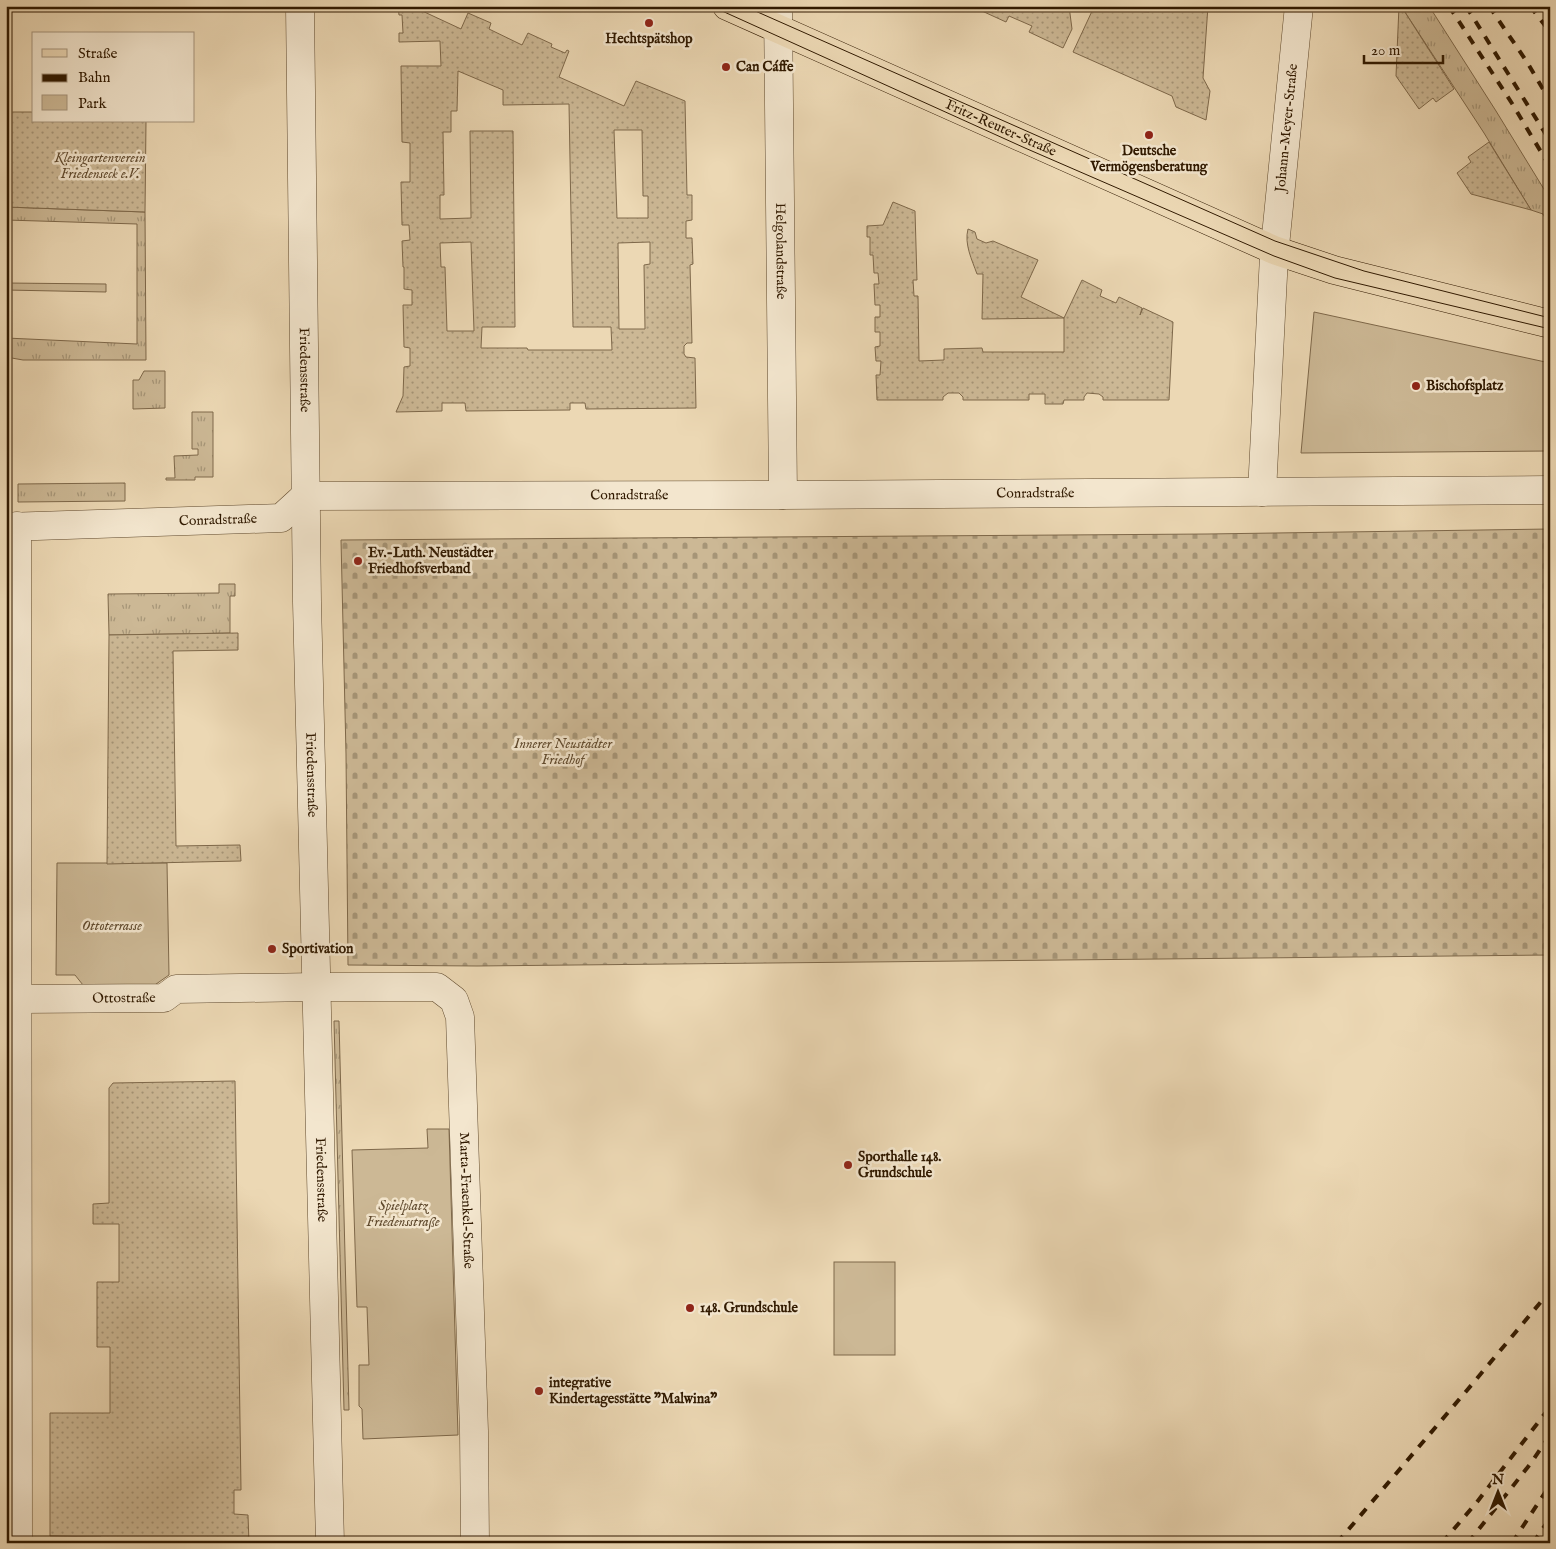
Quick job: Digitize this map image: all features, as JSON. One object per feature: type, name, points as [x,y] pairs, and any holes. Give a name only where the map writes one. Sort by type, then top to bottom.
[{"type":"main road","name":"Fritz-Reuter-Straße","points":[[727,6],[778,18],[1274,250]]},
{"type":"main road","points":[[1274,250],[1334,270],[1550,324]]},
{"type":"street","name":"Friedensstraße","points":[[300,6],[305,496],[330,1543]]},
{"type":"street","name":"Johann-Meyer-Straße","points":[[1274,250],[1299,6]]},
{"type":"street","name":"Helgolandstraße","points":[[778,18],[783,495]]},
{"type":"street","points":[[1274,250],[1262,492],[1550,490]]},
{"type":"street","name":"Conradstraße","points":[[12,526],[281,518],[305,496],[1262,492]]},
{"type":"street","points":[[12,526],[18,999],[18,1543]]},
{"type":"street","name":"Ottostraße","points":[[18,999],[164,998],[176,989],[317,987]]},
{"type":"street","name":"Marta-Fraenkel-Straße","points":[[317,987],[437,987],[454,1000],[460,1017],[474,1431],[475,1543]]},
{"type":"green space","points":[[398,6],[417,6],[418,9],[461,29],[468,13],[491,23],[489,29],[522,45],[528,33],[552,44],[551,47],[565,53],[567,50],[569,51],[559,77],[624,106],[636,81],[685,101],[687,195],[692,195],[692,220],[686,221],[686,238],[692,238],[693,264],[690,265],[692,343],[687,343],[684,346],[684,354],[686,357],[695,358],[696,408],[586,409],[585,403],[570,403],[570,410],[466,411],[465,403],[442,403],[442,411],[396,412],[403,396],[404,367],[410,366],[410,348],[404,347],[403,305],[412,305],[412,290],[404,289],[402,241],[410,240],[409,225],[402,225],[401,182],[410,182],[410,143],[402,142],[401,66],[441,66],[440,41],[399,42],[399,33],[403,33],[402,15],[399,15]],"holes":[[[458,71],[503,90],[503,105],[569,104],[573,327],[611,327],[612,350],[481,348],[482,327],[515,327],[513,131],[470,131],[471,218],[440,219],[440,195],[444,195],[443,132],[451,132],[451,111],[457,111]],[[614,130],[642,130],[643,196],[648,196],[648,218],[617,218]],[[471,242],[474,331],[447,331],[445,267],[441,267],[440,243]],[[650,242],[650,264],[644,265],[645,329],[619,329],[618,243]]]},
{"type":"green space","points":[[971,6],[1069,6],[1072,29],[1063,48],[1029,32],[1032,26],[1009,16],[1006,22]]},
{"type":"green space","points":[[1149,6],[1186,8],[1186,6],[1208,6],[1203,78],[1210,91],[1206,120],[1176,107],[1172,96],[1073,52],[1093,9],[1149,12]]},
{"type":"green space","points":[[1399,6],[1401,6],[1454,89],[1436,102],[1433,98],[1419,109],[1396,76]]},
{"type":"green space","points":[[1401,6],[1429,6],[1550,199],[1550,228],[1543,214],[1531,210],[1484,133]]},
{"type":"green space","name":"Kleingartenverein Friedenseck e.V.","points":[[6,112],[32,112],[32,122],[146,122],[145,212],[6,207]]},
{"type":"green space","points":[[1489,142],[1531,210],[1471,194],[1457,173],[1471,162],[1468,157]]},
{"type":"green space","points":[[893,202],[915,211],[917,280],[913,280],[914,296],[918,296],[919,361],[944,360],[944,349],[982,348],[983,352],[1064,352],[1064,318],[1082,280],[1102,290],[1100,296],[1116,303],[1119,297],[1142,308],[1140,315],[1143,308],[1173,322],[1169,400],[1103,400],[1103,397],[1099,394],[1087,393],[1084,400],[1064,400],[1063,404],[1045,404],[1045,394],[1029,394],[1029,400],[963,400],[959,393],[948,393],[943,397],[943,400],[877,400],[876,375],[880,375],[881,361],[876,361],[875,347],[880,346],[880,332],[875,332],[875,317],[880,317],[880,305],[875,305],[874,284],[879,284],[878,273],[874,273],[873,255],[870,255],[870,237],[867,237],[867,226],[883,225]]},
{"type":"green space","points":[[6,207],[145,212],[146,360],[23,360],[6,357],[6,338],[137,344],[137,224],[6,220]]},
{"type":"green space","points":[[968,229],[975,232],[977,239],[986,243],[993,241],[1038,260],[1021,297],[1064,318],[982,319],[983,274],[977,274],[971,258],[967,240]]},
{"type":"green space","points":[[6,283],[106,284],[106,292],[6,290]]},
{"type":"green space","points":[[1314,312],[1550,363],[1550,451],[1301,453]]},
{"type":"green space","points":[[144,371],[165,371],[165,408],[133,409],[133,380],[139,380]]},
{"type":"green space","points":[[192,412],[213,412],[213,477],[195,477],[195,480],[166,480],[166,478],[175,478],[174,456],[198,455],[198,449],[192,449]]},
{"type":"green space","points":[[125,483],[125,501],[18,502],[18,484]]},
{"type":"green space","name":"Innerer Neustädter Friedhof","points":[[1550,529],[1550,955],[477,966],[348,965],[341,540],[1207,534]]},
{"type":"green space","points":[[219,584],[235,584],[235,596],[230,596],[230,633],[109,635],[108,594],[219,593]]},
{"type":"green space","points":[[238,633],[238,650],[173,651],[176,846],[240,845],[241,861],[107,864],[109,635]]},
{"type":"green space","name":"Ottoterrasse","points":[[57,863],[167,863],[169,975],[149,989],[87,990],[75,975],[56,975]]},
{"type":"green space","points":[[334,1021],[339,1021],[349,1410],[344,1410]]},
{"type":"green space","points":[[235,1081],[241,1490],[234,1490],[234,1514],[248,1515],[249,1543],[101,1543],[101,1537],[50,1536],[50,1413],[110,1413],[110,1347],[97,1347],[97,1282],[119,1282],[119,1224],[93,1224],[93,1204],[109,1203],[109,1088],[113,1083]]},
{"type":"green space","name":"Spielplatz Friedensstraße","points":[[427,1129],[449,1129],[458,1435],[363,1439],[362,1409],[359,1406],[359,1365],[369,1365],[367,1307],[357,1307],[352,1150],[428,1148]]},
{"type":"green space","points":[[834,1262],[895,1262],[895,1355],[834,1355]]},
{"type":"tram line","points":[[711,6],[1025,148],[1274,256],[1335,278],[1550,329]]},
{"type":"tram line","points":[[744,6],[1275,241],[1364,271],[1550,318]]},
{"type":"railway","points":[[1449,6],[1513,105],[1550,167]]},
{"type":"railway","points":[[1466,6],[1550,141]]},
{"type":"railway","points":[[1489,6],[1527,62],[1550,101]]},
{"type":"railway","points":[[1530,6],[1550,32]]},
{"type":"railway","points":[[1337,1543],[1550,1291]]},
{"type":"railway","points":[[1442,1543],[1477,1502],[1550,1407]]},
{"type":"railway","points":[[1468,1543],[1531,1463],[1550,1435]]},
{"type":"railway","points":[[1512,1543],[1550,1485]]},
{"type":"railway","points":[[1533,1543],[1550,1518]]},
{"type":"place","name":"Hechtspätshop","points":[[649,23]]},
{"type":"place","name":"Can Cáffe","points":[[726,67]]},
{"type":"place","name":"Deutsche Vermögensberatung","points":[[1149,135]]},
{"type":"place","name":"Bischofsplatz","points":[[1416,386]]},
{"type":"place","name":"Ev.-Luth. Neustädter Friedhofsverband","points":[[358,561]]},
{"type":"place","name":"Sportivation","points":[[272,949]]},
{"type":"place","name":"Sporthalle 148. Grundschule","points":[[848,1165]]},
{"type":"place","name":"148. Grundschule","points":[[690,1308]]},
{"type":"place","name":"integrative Kindertagesstätte \"Malwina\"","points":[[539,1391]]}]
